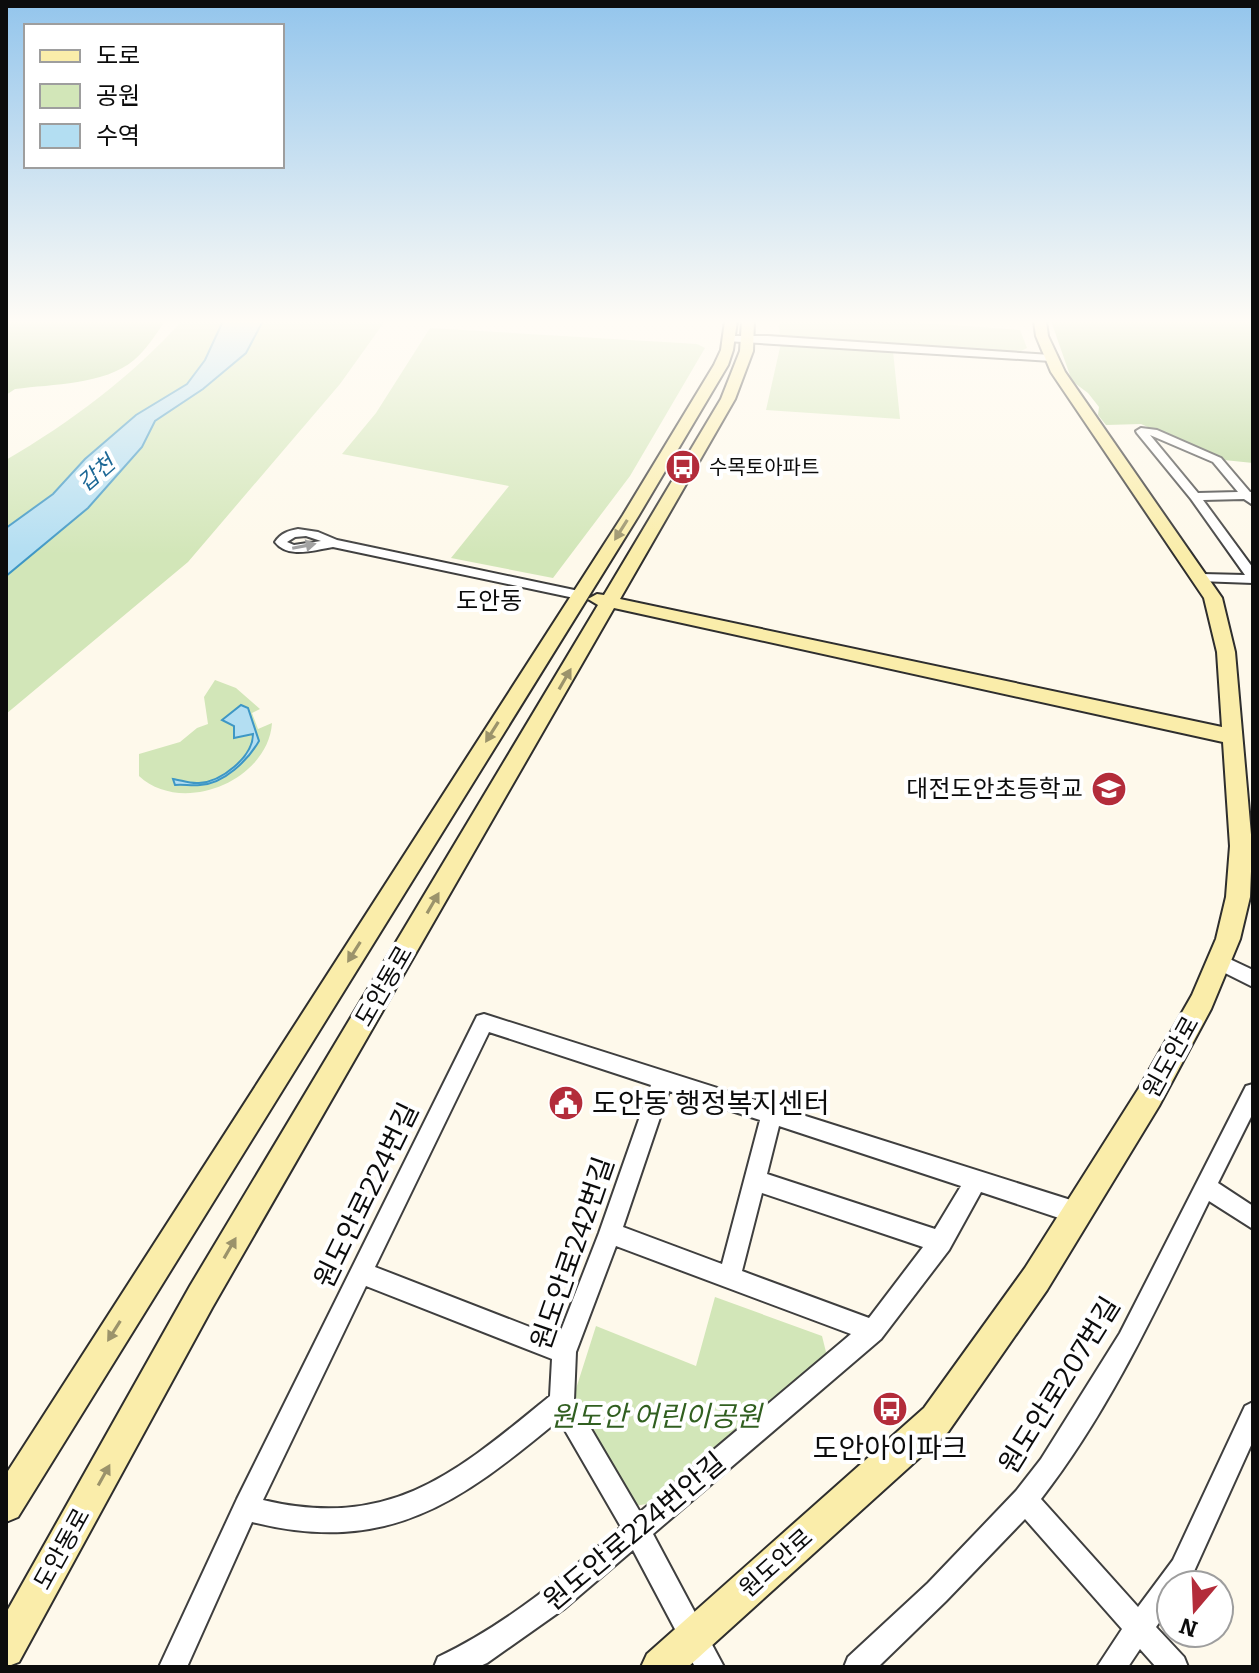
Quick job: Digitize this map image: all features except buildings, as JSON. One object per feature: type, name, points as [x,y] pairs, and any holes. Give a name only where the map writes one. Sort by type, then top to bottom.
[{"type":"main road","name":"도안동로","points":[[6,1505],[700,399]]},
{"type":"main road","name":"도안동로","points":[[6,1649],[201,1297],[728,399]]},
{"type":"main road","name":"원도안로","points":[[660,1667],[936,1420],[991,1346],[1149,1097],[1202,1001],[1219,962],[1238,897],[1241,846],[1224,639],[1213,598],[1202,578],[1076,399]]},
{"type":"main road","points":[[579,595],[1233,737]]},
{"type":"street","points":[[1251,497],[1217,460],[1153,432],[1141,431],[1195,497],[1253,578]]},
{"type":"street","points":[[1195,497],[1251,497]]},
{"type":"street","points":[[333,543],[579,595]]},
{"type":"street","points":[[1202,578],[1253,578]]},
{"type":"street","points":[[1219,962],[1253,979]]},
{"type":"street","name":"원도안로224번길","points":[[172,1666],[484,1022],[1077,1213]]},
{"type":"street","name":"원도안로242번길","points":[[562,1402],[564,1352],[610,1233],[663,1079]]},
{"type":"street","name":"원도안로207번길","points":[[858,1667],[937,1592],[1025,1500],[1050,1468],[1128,1341],[1253,1093]]},
{"type":"street","points":[[729,1278],[772,1114]]},
{"type":"street","points":[[755,1180],[941,1242]]},
{"type":"street","name":"원도안로224번안길","points":[[448,1667],[477,1653],[556,1599],[873,1331],[904,1296],[941,1242],[976,1180]]},
{"type":"street","points":[[1206,1187],[1253,1218]]},
{"type":"street","points":[[610,1233],[873,1331]]},
{"type":"street","points":[[361,1273],[564,1352]]},
{"type":"street","points":[[246,1508],[279,1518],[323,1521],[408,1506],[454,1486],[562,1402],[636,1529],[710,1667]]},
{"type":"street","points":[[1111,1667],[1182,1569],[1253,1414]]},
{"type":"street","points":[[1025,1500],[1174,1667]]},
{"type":"green space","points":[[96,399],[162,399],[136,415],[85,459],[53,494],[6,528],[6,460]]},
{"type":"green space","points":[[188,399],[327,399],[188,562],[6,714],[6,576],[88,508],[142,447],[155,421]]},
{"type":"green space","points":[[385,399],[675,399],[630,476],[553,578],[451,558],[509,486],[342,454]]},
{"type":"green space","points":[[768,399],[898,399],[900,419],[766,410]]},
{"type":"green space","points":[[1093,399],[1253,399],[1253,463],[1224,460],[1141,424],[1106,425],[1098,415],[1099,407]]},
{"type":"green space","points":[[215,680],[236,688],[260,709],[252,713],[258,729],[272,723],[267,744],[256,761],[239,776],[220,786],[199,792],[177,793],[157,788],[139,776],[139,754],[180,742],[197,728],[208,724],[204,697]]},
{"type":"green space","name":"원도안 어린이공원","points":[[715,1297],[822,1336],[827,1356],[652,1503],[635,1506],[574,1395],[596,1326],[696,1366]]},
{"type":"water","name":"갑천","points":[[162,399],[188,399],[155,421],[142,447],[88,508],[6,576],[6,528],[53,494],[85,459],[136,415]]},
{"type":"water","points":[[241,705],[248,708],[259,741],[249,756],[226,776],[209,784],[175,785],[173,779],[208,782],[226,773],[242,759],[252,743],[253,734],[234,738],[234,726],[222,720]]},
{"type":"place","name":"수목토아파트","points":[[683,467]]},
{"type":"place","name":"대전도안초등학교","points":[[1109,789]]},
{"type":"place","name":"도안동 행정복지센터","points":[[566,1103]]},
{"type":"place","name":"도안아이파크","points":[[890,1409]]},
{"type":"district","name":"도안동","points":[[489,601]]}]
